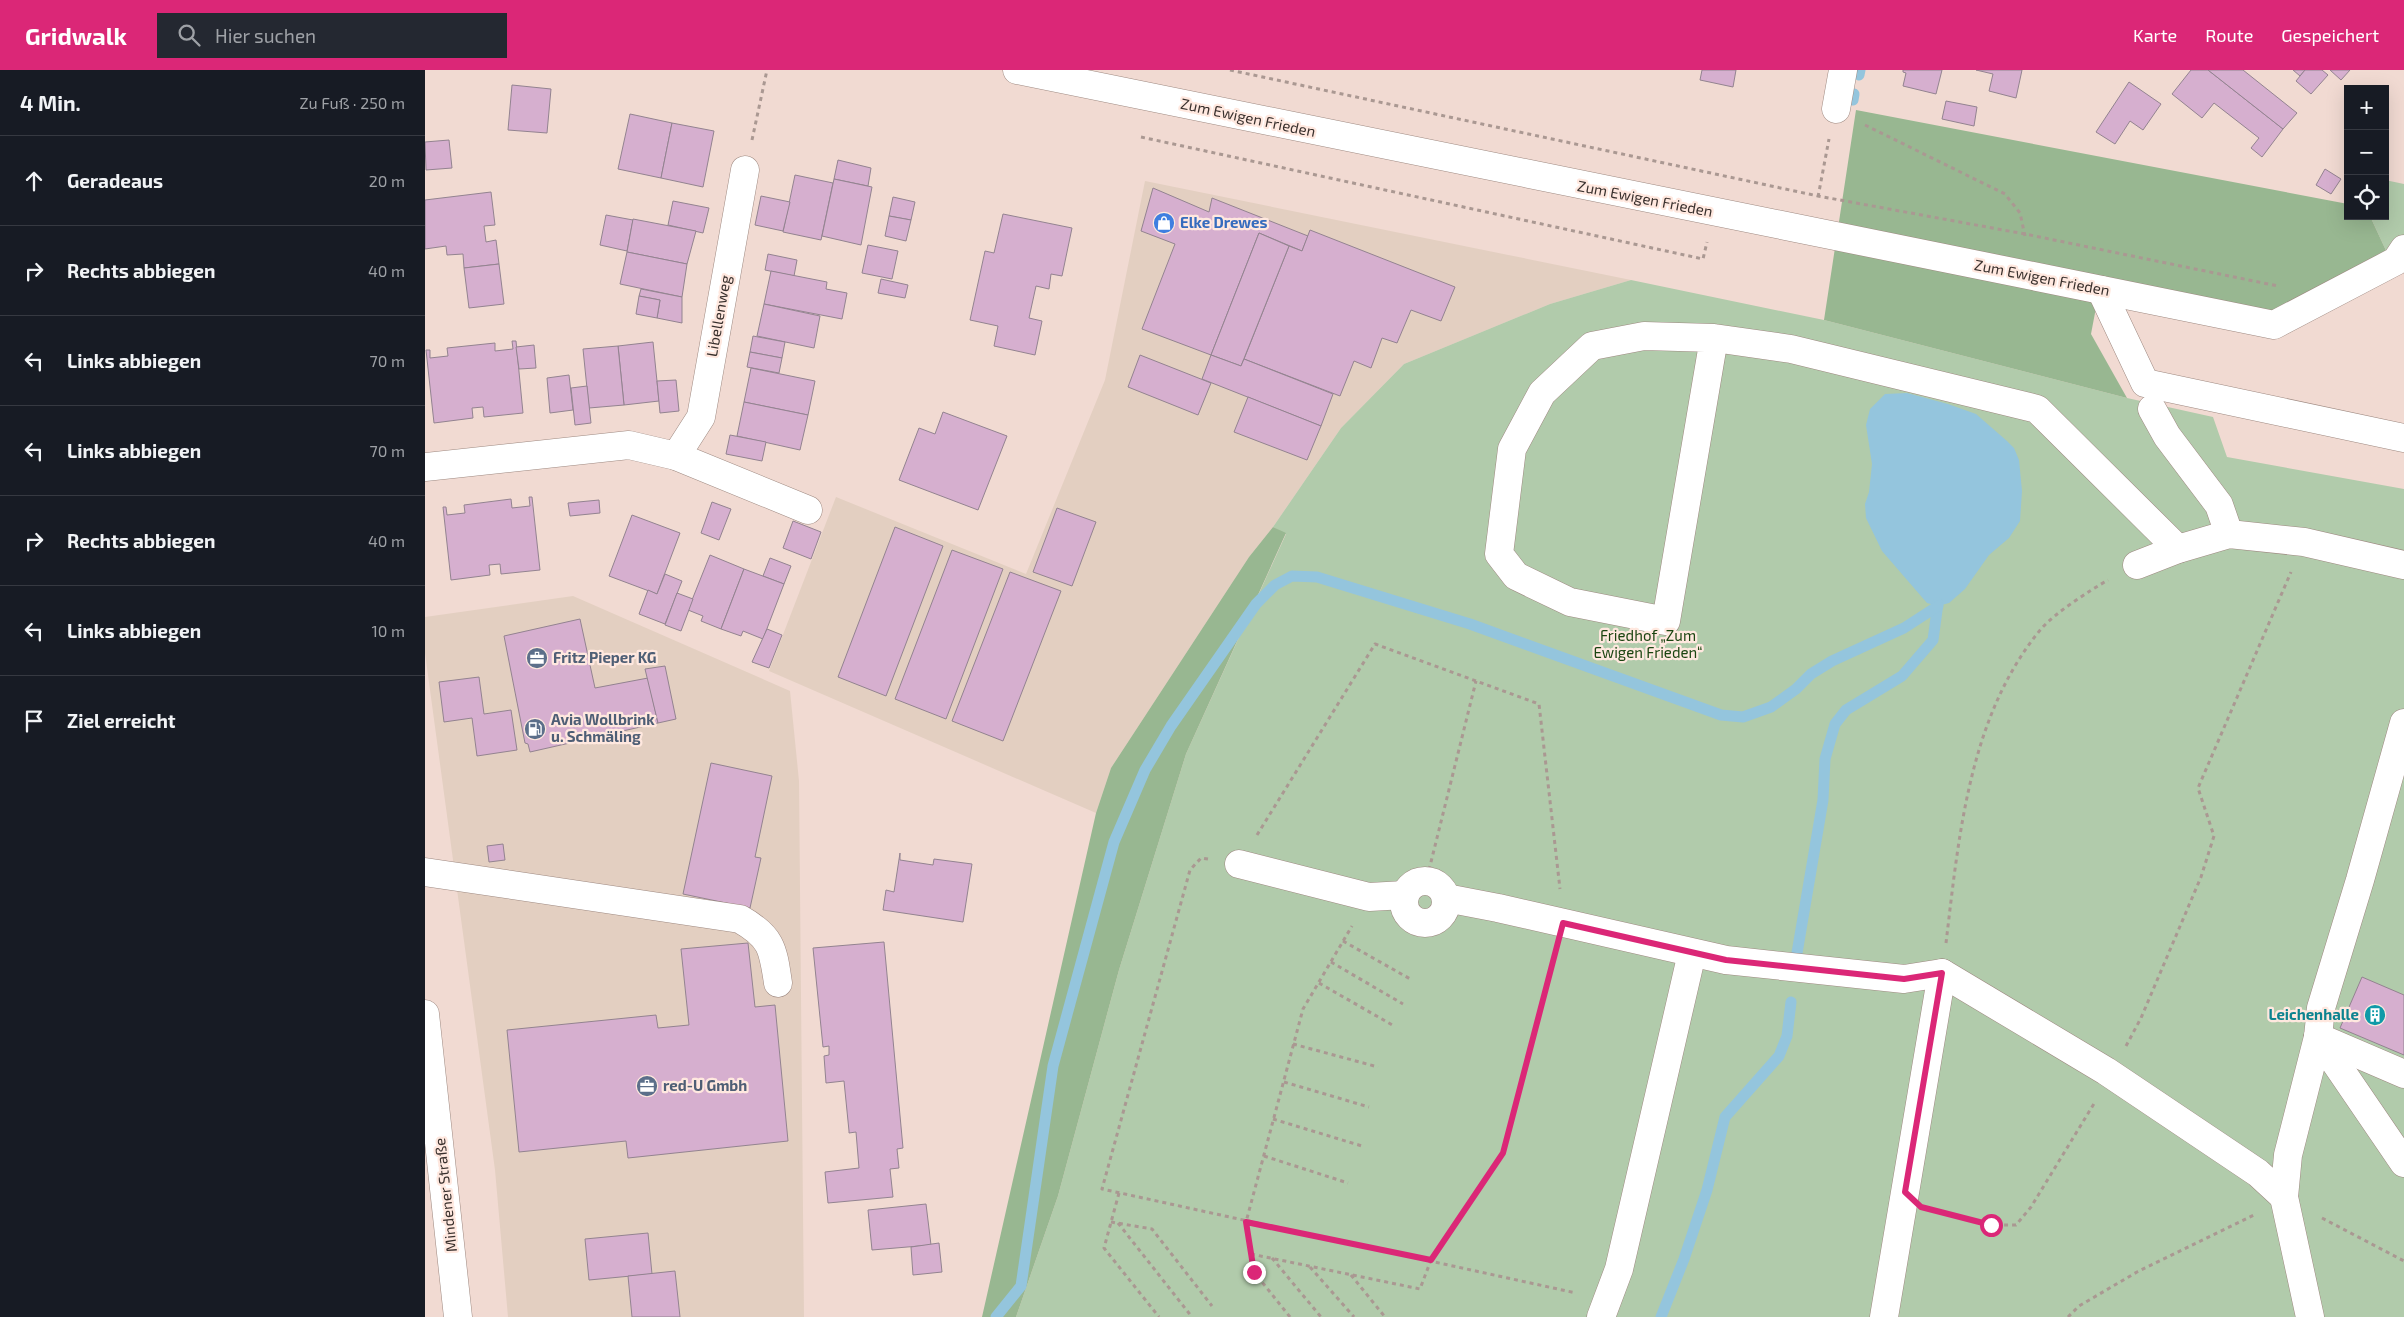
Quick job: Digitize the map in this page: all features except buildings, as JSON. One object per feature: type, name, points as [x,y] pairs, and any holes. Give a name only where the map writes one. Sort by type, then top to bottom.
[{"type":"street","name":"Zum Ewigen Frieden","points":[[1017,70],[2274,325],[2401,257]]},
{"type":"street","points":[[1836,109],[1843,70]]},
{"type":"street","name":"Libellenweg","points":[[676,456],[701,417],[745,170]]},
{"type":"street","points":[[2101,290],[2145,383],[2404,438]]},
{"type":"street","points":[[1713,338],[1666,621],[1570,602],[1517,576],[1499,554],[1512,449],[1542,392],[1592,346],[1644,336],[1713,338],[1791,349],[2037,409],[2179,549]]},
{"type":"street","points":[[2152,409],[2167,436],[2219,505],[2229,534]]},
{"type":"street","points":[[425,467],[629,445],[676,456],[809,510]]},
{"type":"street","points":[[2137,565],[2179,549],[2229,534],[2304,542],[2404,565]]},
{"type":"street","points":[[2310,1317],[2285,1198],[2288,1155],[2318,1037],[2321,1008],[2360,880],[2404,723]]},
{"type":"street","points":[[1239,864],[1369,897],[1426,891],[1726,960],[1904,979],[1942,973],[2111,1074],[2258,1173],[2285,1198]]},
{"type":"street","points":[[425,872],[740,920],[757,929],[773,950],[778,983]]},
{"type":"street","points":[[1603,1308],[1619,1268],[1692,953]]},
{"type":"street","points":[[1884,1317],[1942,973]]},
{"type":"street","name":"Mindener Straße","points":[[425,1014],[431,1116],[458,1317]]},
{"type":"street","points":[[2318,1037],[2404,1074]]},
{"type":"street","points":[[2318,1037],[2404,1163]]},
{"type":"path","points":[[745,170],[767,70]]},
{"type":"path","points":[[1230,70],[1818,196],[2025,234],[2282,287]]},
{"type":"path","points":[[1818,196],[1836,109],[1897,142],[2005,194],[2020,213],[2025,234],[2019,273]]},
{"type":"path","points":[[1141,137],[1703,259],[1715,213]]},
{"type":"path","points":[[1905,1192],[1921,1207],[1991,1225],[2016,1225],[2031,1207],[2111,1074],[2141,1018],[2201,877],[2214,836],[2198,788],[2304,542]]},
{"type":"path","points":[[1942,973],[1957,844],[1977,753],[2011,672],[2042,628],[2089,590],[2137,565]]},
{"type":"path","points":[[1251,1254],[1419,1289],[1431,1260],[1503,1153],[1563,923],[1539,704],[1375,644],[1239,864],[1201,858],[1190,870],[1102,1189],[1246,1222],[1431,1260],[1603,1308]]},
{"type":"path","points":[[1426,891],[1476,681]]},
{"type":"path","points":[[1290,1317],[1254,1272],[1246,1222],[1303,1009],[1369,897]]},
{"type":"path","points":[[1343,940],[1412,980]]},
{"type":"path","points":[[1331,962],[1403,1004]]},
{"type":"path","points":[[1319,982],[1394,1026]]},
{"type":"path","points":[[1293,1044],[1379,1067]]},
{"type":"path","points":[[1283,1082],[1369,1107]]},
{"type":"path","points":[[1273,1119],[1362,1146]]},
{"type":"path","points":[[1264,1156],[1348,1183]]},
{"type":"path","points":[[1119,1193],[1104,1248],[1159,1317]]},
{"type":"path","points":[[2068,1317],[2079,1306],[2137,1272],[2285,1198],[2404,1261]]},
{"type":"path","points":[[1111,1222],[1152,1229],[1212,1306]]},
{"type":"path","points":[[1118,1223],[1192,1317]]},
{"type":"path","points":[[1271,1258],[1321,1317]]},
{"type":"path","points":[[1311,1266],[1354,1317]]},
{"type":"path","points":[[1351,1274],[1385,1317]]},
{"type":"shaded area","points":[[1145,181],[1631,280],[1550,304],[1404,364],[1341,428],[1273,527],[1249,557],[1111,768],[1096,813],[769,671],[836,497],[1026,574],[1105,380]]},
{"type":"shaded area","points":[[573,596],[790,691],[799,781],[804,1317],[508,1317],[495,1170],[425,653],[425,617]]},
{"type":"green space","points":[[1856,110],[2344,203],[2344,220],[2372,220],[2389,257],[2278,312],[2102,276],[2091,334],[2127,398],[1824,320]]},
{"type":"green space","points":[[2389,181],[2404,184],[2404,250],[2389,257],[2372,220],[2389,220]]},
{"type":"green space","name":"Friedhof „Zum Ewigen Frieden“","points":[[1631,280],[1824,320],[2127,398],[2213,417],[2227,457],[2404,489],[2404,1317],[1016,1317],[1058,1196],[1119,970],[1186,754],[1286,534],[1273,527],[1341,428],[1404,364],[1550,304]]},
{"type":"green space","points":[[1273,527],[1286,533],[1186,754],[1119,970],[1058,1196],[1016,1317],[982,1317],[1096,813],[1111,768],[1249,557]]},
{"type":"water","points":[[1907,393],[1976,414],[2014,448],[2019,460],[2022,491],[2020,521],[2009,538],[1989,555],[1965,589],[1949,603],[1938,606],[1927,603],[1882,551],[1866,518],[1865,504],[1869,492],[1872,464],[1866,425],[1870,409],[1885,394]]},
{"type":"waterway","points":[[1859,75],[1860,70]]},
{"type":"waterway","points":[[1853,100],[1854,94]]},
{"type":"waterway","points":[[996,1317],[1021,1286],[1053,1066],[1114,842],[1145,770],[1171,726],[1256,604],[1275,585],[1292,576],[1317,577],[1470,624],[1721,715],[1743,717],[1771,707],[1796,689],[1811,674],[1832,661],[1904,628],[1938,606]]},
{"type":"waterway","points":[[1797,953],[1823,800],[1825,759],[1835,724],[1846,710],[1902,676],[1933,640],[1938,603]]},
{"type":"waterway","points":[[1661,1317],[1684,1259],[1707,1190],[1725,1117],[1779,1056],[1787,1036],[1791,1002]]},
{"type":"place","name":"Elke Drewes","points":[[1164,223]]},
{"type":"place","name":"Fritz Pieper KG","points":[[537,658]]},
{"type":"place","name":"Avia Wollbrink u. Schmäling","points":[[535,729]]},
{"type":"place","name":"Leichenhalle","points":[[2375,1015]]},
{"type":"place","name":"red-U Gmbh","points":[[647,1086]]},
{"type":"route","points":[[1254,1272],[1246,1222],[1431,1260],[1503,1153],[1563,923],[1726,960],[1904,979],[1942,973],[1905,1192],[1921,1207],[1991,1225]]}]
